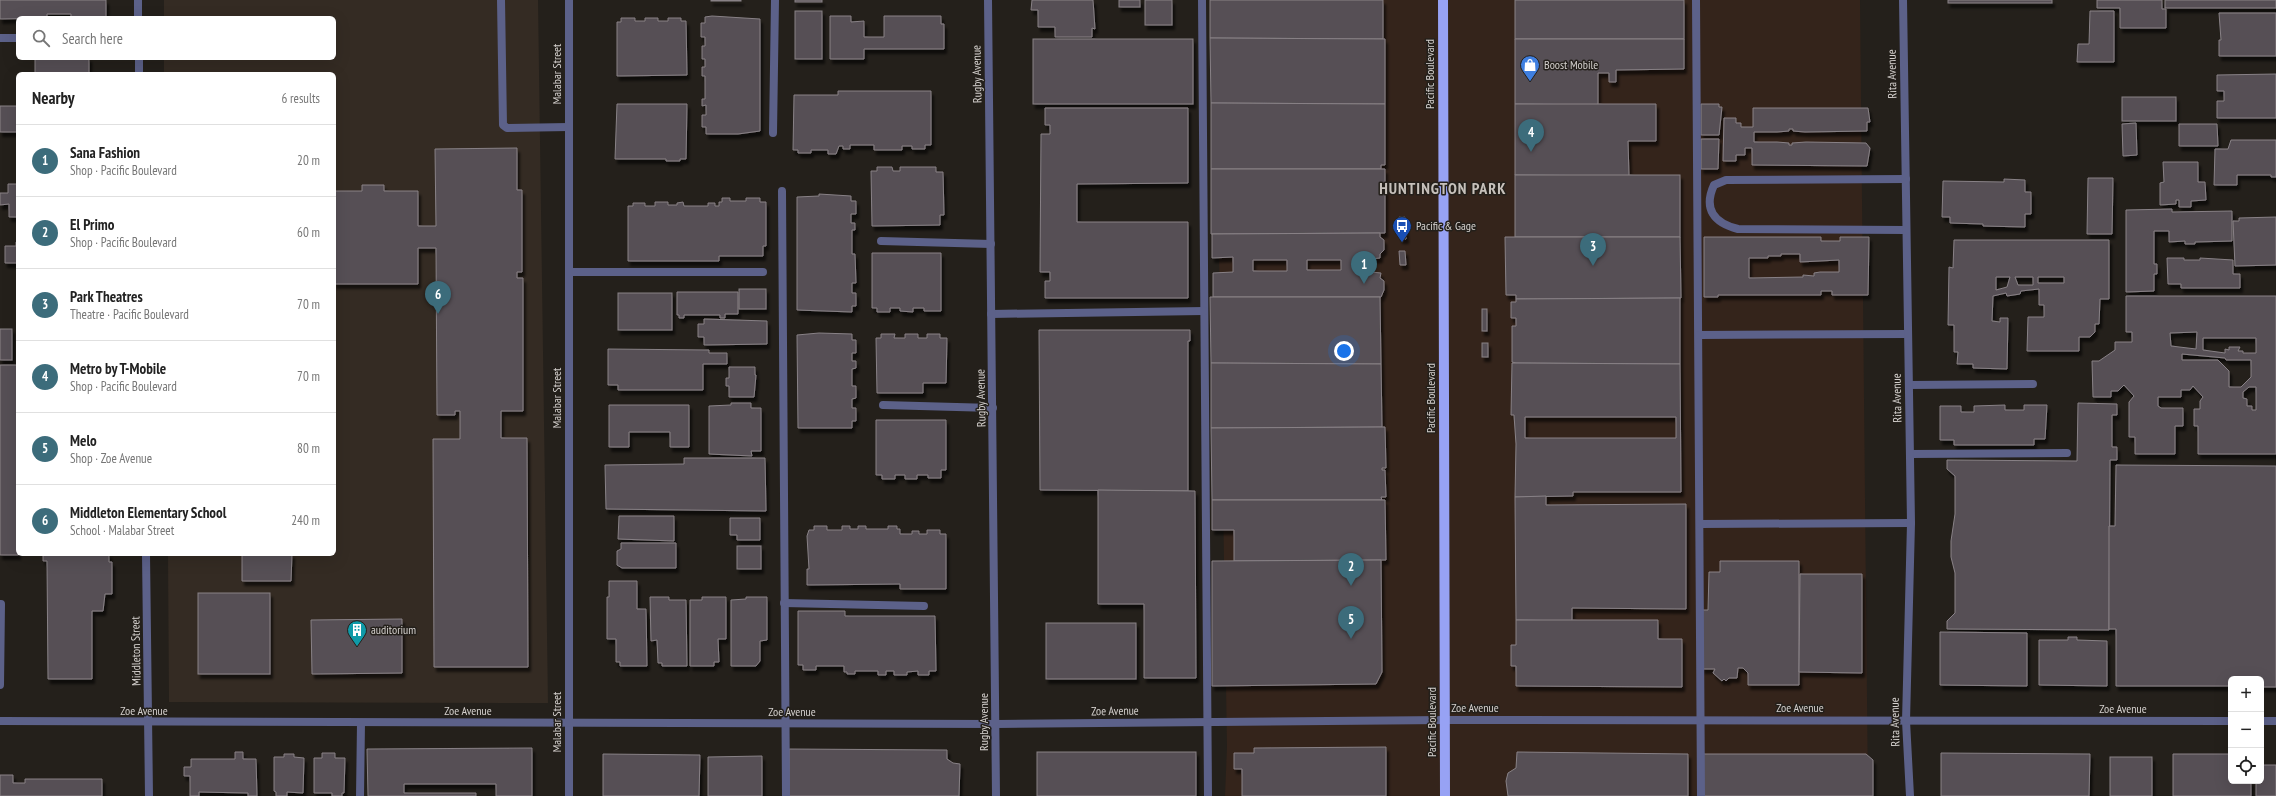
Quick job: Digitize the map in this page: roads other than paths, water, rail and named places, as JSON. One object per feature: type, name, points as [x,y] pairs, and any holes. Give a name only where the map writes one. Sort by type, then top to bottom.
[{"type":"main road","name":"Pacific Boulevard","points":[[1443,0],[1445,796]]},
{"type":"street","points":[[138,0],[138,16]]},
{"type":"street","points":[[500,0],[503,125],[507,128],[569,127]]},
{"type":"street","name":"Malabar Street","points":[[569,0],[569,796]]},
{"type":"street","points":[[773,133],[775,0]]},
{"type":"street","name":"Rugby Avenue","points":[[988,0],[996,796]]},
{"type":"street","points":[[1202,0],[1208,796]]},
{"type":"street","points":[[1696,0],[1702,720],[1701,796]]},
{"type":"street","name":"Rita Avenue","points":[[1903,0],[1911,523],[1906,721],[1910,796]]},
{"type":"street","points":[[0,38],[16,38]]},
{"type":"street","points":[[139,60],[139,72]]},
{"type":"street","points":[[1906,179],[1726,180],[1714,185],[1709,195],[1709,205],[1719,220],[1727,226],[1738,229],[1906,230]]},
{"type":"street","points":[[782,191],[786,796]]},
{"type":"street","points":[[881,241],[991,244]]},
{"type":"street","points":[[569,272],[763,272]]},
{"type":"street","points":[[991,314],[1204,311]]},
{"type":"street","points":[[1699,335],[1908,334]]},
{"type":"street","points":[[1909,385],[2033,384]]},
{"type":"street","points":[[883,405],[993,408]]},
{"type":"street","points":[[1910,454],[2067,453]]},
{"type":"street","points":[[1700,524],[1911,523]]},
{"type":"street","name":"Middleton Street","points":[[146,556],[149,796]]},
{"type":"street","points":[[784,603],[924,606]]},
{"type":"street","points":[[0,685],[1,604]]},
{"type":"street","name":"Zoe Avenue","points":[[0,721],[149,723],[996,724],[1445,720],[2228,721]]},
{"type":"street","points":[[2264,721],[2276,721]]},
{"type":"street","points":[[360,796],[361,723]]},
{"type":"place","name":"Boost Mobile","points":[[1530,82]]},
{"type":"place","name":"Metro by T-Mobile","points":[[1531,152]]},
{"type":"place","name":"Pacific & Gage","points":[[1402,243]]},
{"type":"place","name":"Park Theatres","points":[[1593,266]]},
{"type":"place","name":"Sana Fashion","points":[[1364,284]]},
{"type":"place","name":"Middleton Elementary School","points":[[438,314]]},
{"type":"place","name":"El Primo","points":[[1351,586]]},
{"type":"place","name":"Melo","points":[[1351,639]]},
{"type":"place","name":"auditorium","points":[[357,647]]},
{"type":"district","name":"HUNTINGTON PARK","points":[[1443,188]]}]
